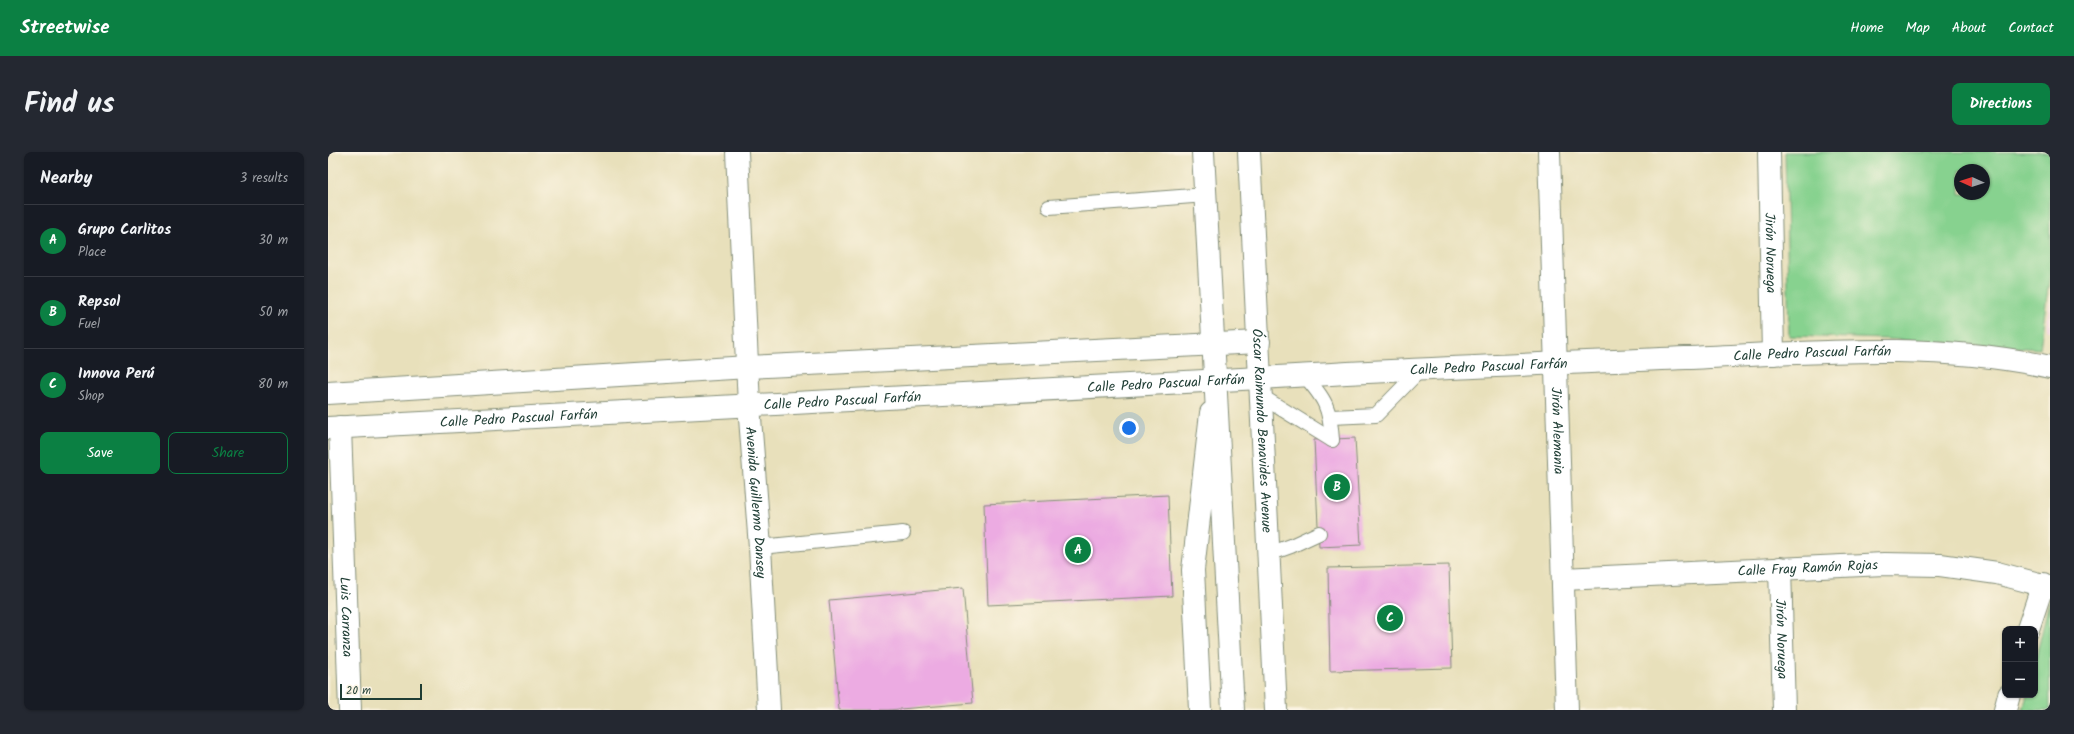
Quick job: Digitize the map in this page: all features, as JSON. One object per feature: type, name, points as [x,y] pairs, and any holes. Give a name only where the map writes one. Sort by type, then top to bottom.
[{"type":"main road","name":"Avenida Guillermo Dansey","points":[[737,152],[749,405],[760,547],[769,710]]},
{"type":"main road","points":[[1204,152],[1233,710]]},
{"type":"main road","name":"Óscar Raimundo Benavides Avenue","points":[[1249,152],[1276,710]]},
{"type":"main road","name":"Jirón Alemania","points":[[1549,152],[1567,710]]},
{"type":"main road","name":"Jirón Noruega","points":[[1769,152],[1774,354]]},
{"type":"main road","points":[[328,393],[748,367],[1259,342]]},
{"type":"main road","name":"Calle Pedro Pascual Farfán","points":[[334,427],[1215,380],[1261,387],[1304,375],[1774,354],[1955,352],[1995,356],[2050,367]]},
{"type":"main road","points":[[1200,710],[1193,570],[1215,380]]},
{"type":"main road","name":"Luis Carranza","points":[[334,427],[350,710]]},
{"type":"main road","name":"Calle Fray Ramón Rojas","points":[[1563,580],[1884,564],[1940,565],[1997,573],[2047,586]]},
{"type":"main road","name":"Jirón Noruega","points":[[1780,568],[1784,710]]},
{"type":"main road","points":[[2029,626],[2047,586]]},
{"type":"main road","points":[[2005,710],[2008,698]]},
{"type":"lane","points":[[1049,207],[1206,196]]},
{"type":"lane","points":[[1331,417],[1376,415],[1420,370]]},
{"type":"lane","points":[[1261,387],[1332,440],[1331,417],[1321,395],[1304,375]]},
{"type":"lane","points":[[760,547],[903,533]]},
{"type":"lane","points":[[1268,554],[1291,546],[1319,533]]},
{"type":"shaded area","points":[[2050,298],[2050,332],[2046,330]]},
{"type":"green space","points":[[1785,152],[2050,152],[2050,273],[2040,349],[1887,339],[1789,336]]},
{"type":"green space","points":[[2049,602],[2050,710],[2023,710],[2026,698],[2038,698],[2038,649]]},
{"type":"building","points":[[1355,438],[1361,545],[1319,547],[1314,440]]},
{"type":"building","points":[[1168,495],[1172,596],[988,605],[984,504]]},
{"type":"building","points":[[1449,565],[1452,668],[1330,671],[1328,568]]},
{"type":"building","points":[[963,588],[973,703],[888,710],[839,710],[829,600]]},
{"type":"place","name":"Repsol","points":[[1337,487]]},
{"type":"place","name":"Grupo Carlitos","points":[[1078,550]]},
{"type":"place","name":"Innova Perú","points":[[1390,618]]}]
